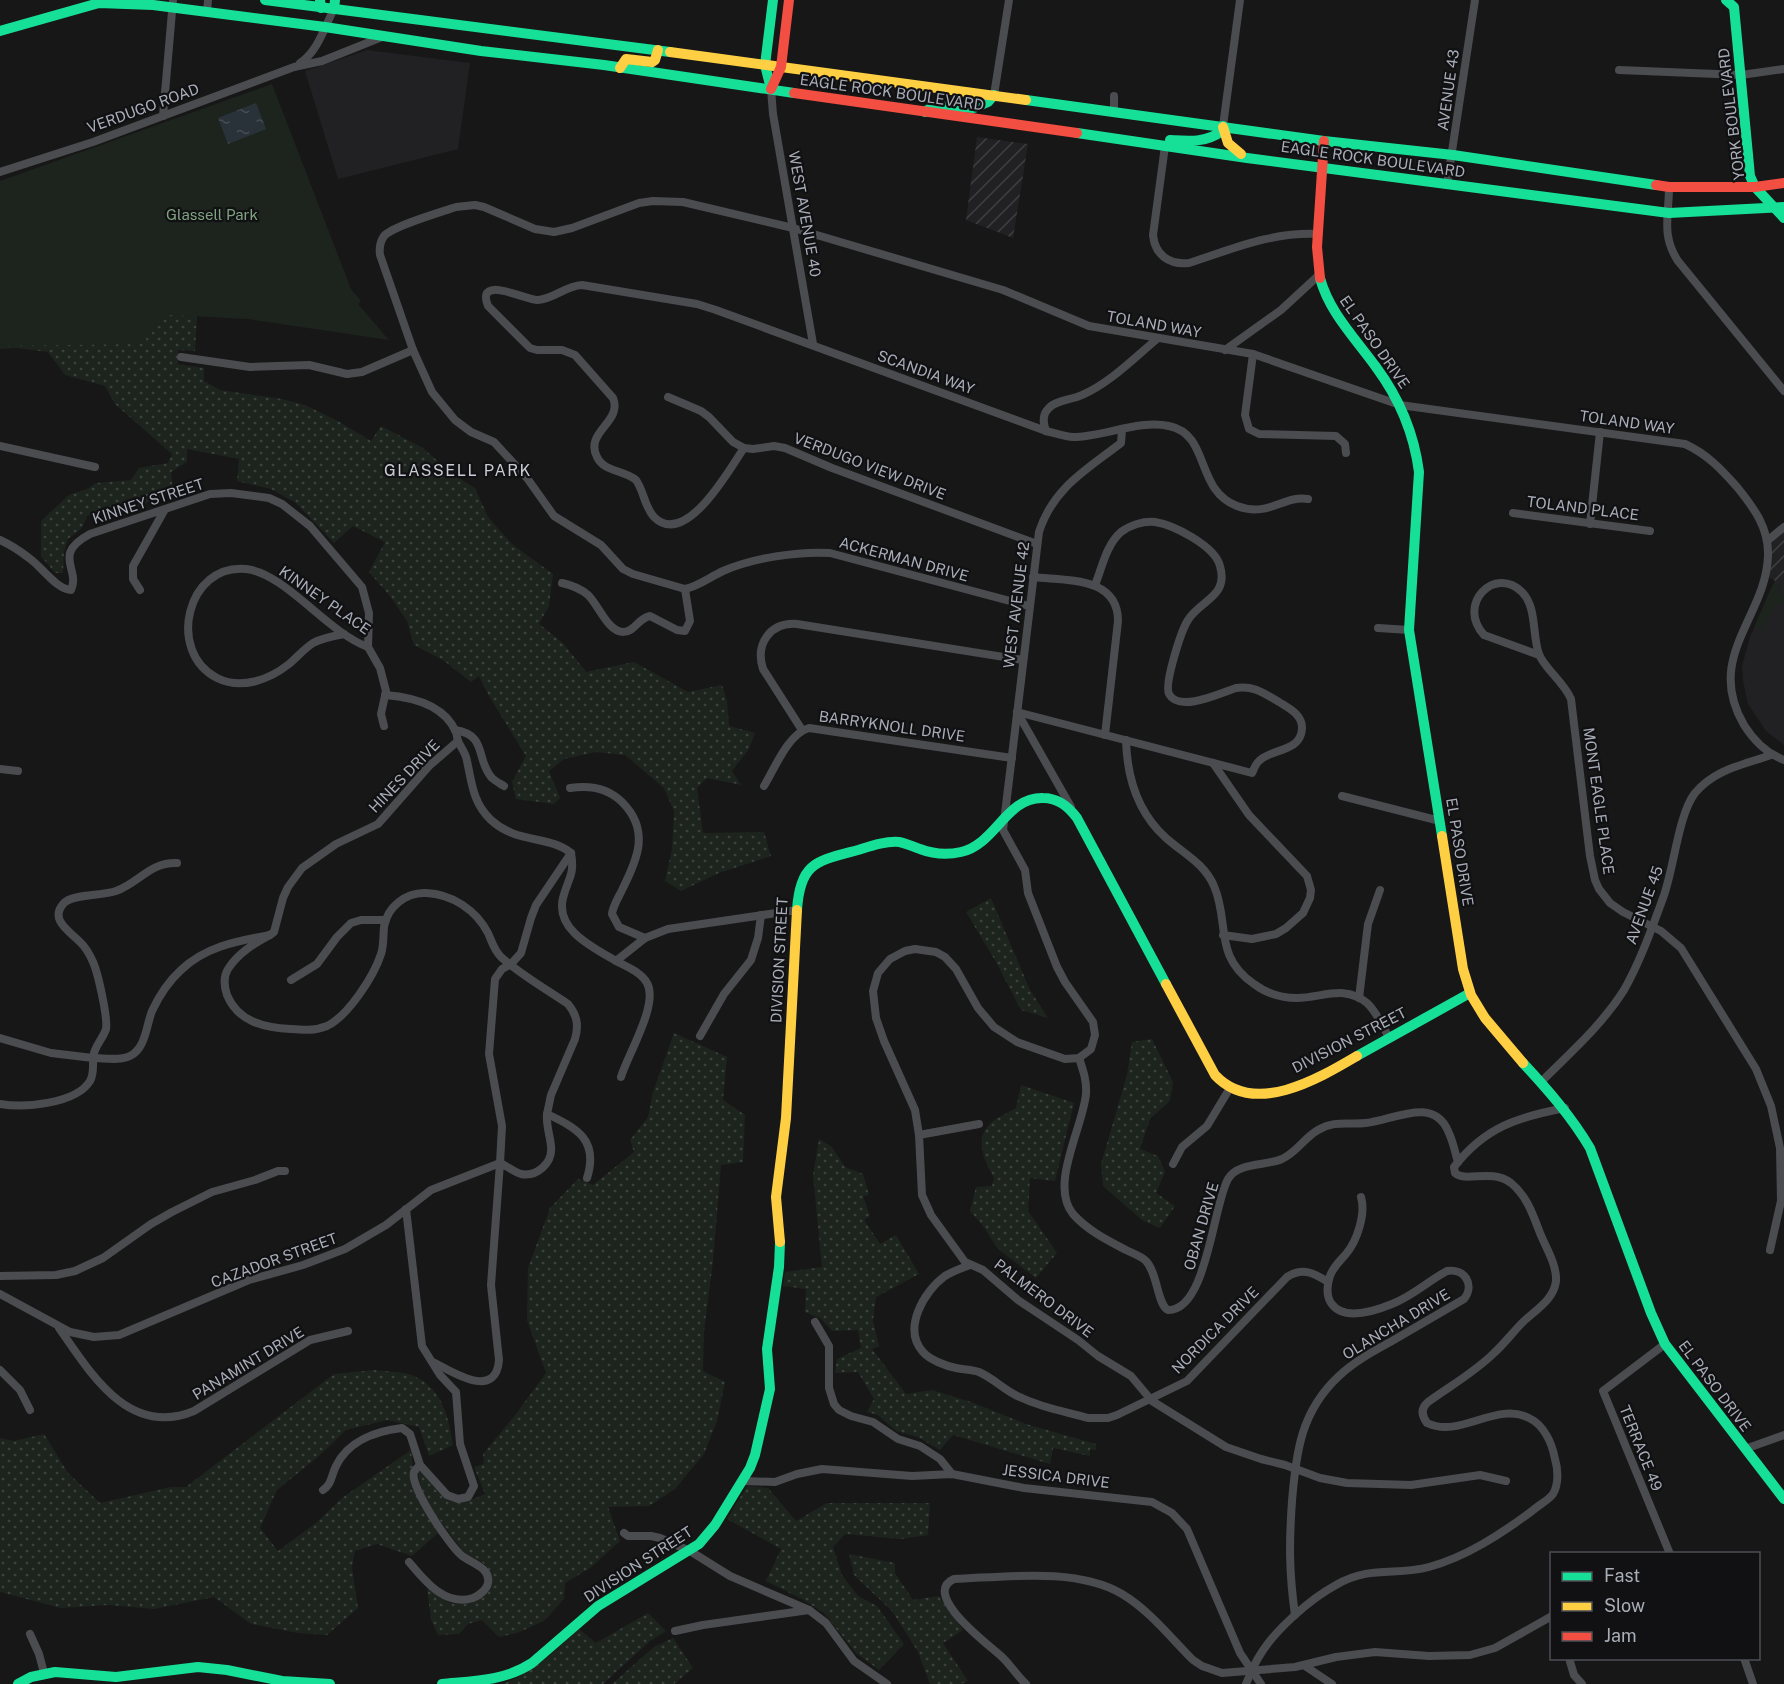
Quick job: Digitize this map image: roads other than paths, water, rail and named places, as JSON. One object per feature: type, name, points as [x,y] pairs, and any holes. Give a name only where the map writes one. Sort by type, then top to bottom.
[{"type":"street","points":[[207,12],[208,0]]},
{"type":"street","name":"EAGLE ROCK BOULEVARD","points":[[265,0],[334,5],[1324,141],[1452,155],[1669,187],[1755,187],[1784,183]]},
{"type":"street","points":[[771,89],[765,65],[773,0]]},
{"type":"street","points":[[771,89],[781,67],[789,0]]},
{"type":"street","points":[[925,112],[933,106],[962,109],[981,107],[989,102],[994,95],[1009,0]]},
{"type":"street","points":[[1240,0],[1223,135],[1229,146],[1247,158]]},
{"type":"street","name":"AVENUE 43","points":[[1447,184],[1475,0]]},
{"type":"street","name":"EAGLE ROCK BOULEVARD","points":[[0,31],[99,2],[173,4],[207,12],[771,89],[1247,158],[1669,213],[1780,208]]},
{"type":"street","name":"YORK BOULEVARD","points":[[1731,2],[1741,75],[1750,176],[1755,187],[1780,208],[1784,218]]},
{"type":"street","points":[[162,116],[173,4]]},
{"type":"street","points":[[321,4],[325,27]]},
{"type":"street","name":"VERDUGO ROAD","points":[[294,67],[307,59],[313,51],[334,5]]},
{"type":"street","name":"VERDUGO ROAD","points":[[0,172],[294,67],[322,61],[383,36]]},
{"type":"street","points":[[620,68],[626,59],[652,62],[658,50]]},
{"type":"street","points":[[1619,70],[1741,75],[1784,69]]},
{"type":"street","name":"WEST AVENUE 40","points":[[771,89],[773,114],[813,344]]},
{"type":"street","points":[[1114,96],[1114,111]]},
{"type":"street","points":[[1133,141],[1207,140],[1222,131],[1223,126]]},
{"type":"street","name":"EL PASO DRIVE","points":[[1324,141],[1318,234],[1319,275],[1333,310],[1378,369],[1400,405],[1415,444],[1419,472],[1410,630],[1463,969],[1470,993],[1480,1013],[1490,1026],[1542,1081],[1583,1132],[1651,1313],[1665,1344],[1784,1499]]},
{"type":"street","points":[[1165,146],[1153,235],[1156,249],[1167,260],[1180,264],[1189,263],[1270,237],[1298,233],[1318,234]]},
{"type":"street","points":[[1669,187],[1669,213],[1666,230],[1670,248],[1678,261],[1784,391]]},
{"type":"street","name":"TOLAND WAY","points":[[412,350],[380,255],[381,242],[394,229],[456,207],[475,205],[535,229],[554,232],[572,228],[632,204],[669,201],[794,228],[1002,290],[1089,326],[1253,354],[1400,405],[1675,442],[1698,450],[1717,465],[1752,507],[1762,524],[1768,555],[1764,583],[1733,657],[1731,688],[1734,704],[1747,730],[1771,755],[1784,760]]},
{"type":"street","points":[[1225,350],[1281,310],[1319,275]]},
{"type":"street","name":"SCANDIA WAY","points":[[744,448],[710,498],[698,511],[679,522],[659,521],[645,503],[636,480],[605,466],[597,458],[596,438],[614,414],[616,409],[613,398],[575,355],[562,350],[537,350],[524,344],[488,306],[486,302],[488,293],[492,290],[501,290],[537,300],[546,299],[566,288],[582,285],[698,304],[1046,430],[1072,437],[1159,425],[1176,428],[1196,446],[1204,470],[1214,488],[1237,506],[1269,509],[1296,498],[1308,499]]},
{"type":"street","points":[[1046,430],[1044,416],[1050,406],[1083,395],[1098,387],[1157,339]]},
{"type":"street","points":[[181,357],[250,368],[309,365],[354,374],[412,350],[432,392],[455,420],[500,448],[527,478],[554,516],[601,544],[623,569],[645,578],[685,589],[690,621],[685,630],[677,630],[650,616],[641,619],[632,629],[621,632],[612,627],[588,594],[573,585],[562,583]]},
{"type":"street","points":[[1253,354],[1245,415],[1249,429],[1259,434],[1336,436],[1345,444],[1346,453]]},
{"type":"street","points":[[669,397],[701,411],[733,442],[744,448]]},
{"type":"street","name":"WEST AVENUE 42","points":[[1004,819],[1037,544],[1043,520],[1056,497],[1121,443],[1122,430]]},
{"type":"street","points":[[1590,524],[1600,432]]},
{"type":"street","points":[[0,446],[95,467]]},
{"type":"street","name":"VERDUGO VIEW DRIVE","points":[[744,448],[774,446],[785,448],[832,468],[1037,544]]},
{"type":"street","name":"KINNEY STREET","points":[[0,540],[31,559],[66,590],[71,590],[73,586],[69,560],[71,552],[81,539],[90,534],[220,493],[269,498],[282,504],[310,526],[362,587],[369,614],[368,647],[380,668],[386,695],[381,714],[384,726]]},
{"type":"street","points":[[140,590],[133,579],[133,566],[164,511]]},
{"type":"street","name":"TOLAND PLACE","points":[[1513,513],[1650,531]]},
{"type":"street","points":[[1017,712],[1252,773],[1259,760],[1287,748],[1299,739],[1302,727],[1297,714],[1251,687],[1236,688],[1187,703],[1176,701],[1168,693],[1167,688],[1187,620],[1209,602],[1219,588],[1221,572],[1218,558],[1213,551],[1164,524],[1155,522],[1136,524],[1120,533],[1114,540],[1095,585]]},
{"type":"street","points":[[1767,541],[1784,527]]},
{"type":"street","name":"ACKERMAN DRIVE","points":[[685,589],[735,566],[815,552],[842,556],[1029,606]]},
{"type":"street","name":"KINNEY PLACE","points":[[344,634],[315,642],[279,671],[267,677],[237,684],[216,678],[207,672],[194,656],[189,639],[189,614],[194,597],[206,582],[232,569],[243,569],[263,574],[344,634],[368,647]]},
{"type":"street","points":[[1033,577],[1095,585],[1109,594],[1113,600],[1118,614],[1105,735]]},
{"type":"street","name":"MONT EAGLE PLACE","points":[[1539,656],[1484,635],[1477,628],[1473,611],[1474,603],[1485,589],[1492,585],[1507,584],[1514,585],[1524,594],[1530,605],[1539,656],[1567,690],[1574,707],[1590,856],[1595,880],[1604,896],[1616,908],[1670,937],[1681,948],[1756,1069],[1771,1106],[1782,1148],[1781,1202],[1770,1250]]},
{"type":"street","points":[[802,730],[763,669],[760,654],[764,639],[775,628],[790,623],[1023,660]]},
{"type":"street","points":[[1378,628],[1410,630]]},
{"type":"street","points":[[386,695],[421,700],[440,713],[455,730],[458,741],[465,752],[473,793],[490,819],[514,834],[557,845],[571,853],[574,868],[563,896],[564,919],[573,932],[594,948],[642,977],[647,983],[651,998],[621,1077]]},
{"type":"street","points":[[1017,712],[1077,818]]},
{"type":"street","name":"BARRYKNOLL DRIVE","points":[[764,786],[792,738],[802,730],[815,727],[1011,758]]},
{"type":"street","points":[[455,730],[474,737],[492,778],[504,786]]},
{"type":"street","points":[[1126,740],[1128,774],[1139,803],[1155,827],[1192,856],[1208,874],[1218,896],[1223,935],[1229,956],[1236,967],[1252,983],[1263,990],[1285,997],[1309,997],[1339,992],[1359,998],[1374,1011],[1389,1037]]},
{"type":"street","name":"HINES DRIVE","points":[[270,935],[276,928],[279,911],[288,887],[302,868],[336,844],[378,824],[429,766],[458,741]]},
{"type":"street","name":"AVENUE 45","points":[[1542,1081],[1603,1018],[1623,990],[1637,962],[1670,878],[1686,811],[1695,794],[1713,777],[1726,769],[1771,755]]},
{"type":"street","points":[[1213,763],[1249,815],[1306,876],[1311,890],[1303,913],[1276,934],[1252,939],[1223,935]]},
{"type":"street","points":[[0,769],[18,771]]},
{"type":"street","points":[[570,788],[600,789],[619,799],[632,814],[639,833],[638,853],[612,914],[619,927],[645,938]]},
{"type":"street","points":[[1341,796],[1440,821]]},
{"type":"street","name":"DIVISION STREET","points":[[442,1684],[493,1679],[520,1671],[598,1606],[690,1551],[707,1536],[715,1525],[743,1481],[756,1455],[770,1389],[767,1349],[779,1267],[776,1197],[786,1118],[798,891],[804,876],[817,862],[891,843],[908,844],[940,854],[961,852],[981,844],[997,829],[1013,807],[1021,802],[1037,797],[1060,801],[1077,818],[1215,1075],[1230,1088],[1247,1093],[1292,1087],[1326,1072],[1470,993]]},
{"type":"street","points":[[1004,819],[1004,830],[1025,870],[1028,892],[1056,967],[1095,1028],[1091,1048],[1079,1058]]},
{"type":"street","points":[[434,1363],[475,1382],[487,1380],[493,1376],[498,1365],[492,1285],[502,1134],[490,1070],[495,980],[502,969],[511,964],[521,953],[536,905],[571,853]]},
{"type":"street","points":[[0,1104],[30,1106],[43,1104],[69,1096],[82,1089],[91,1079],[96,1045],[105,1030],[106,1013],[93,960],[81,943],[61,925],[59,919],[61,907],[70,898],[92,897],[117,891],[130,885],[159,864],[177,863]]},
{"type":"street","points":[[1359,998],[1368,924],[1380,890]]},
{"type":"street","points":[[270,935],[246,950],[228,969],[224,982],[229,999],[239,1013],[256,1024],[310,1030],[320,1029],[336,1020],[355,999],[378,963],[386,920],[395,906],[411,895],[428,893],[462,904],[477,918],[490,936],[495,950],[568,1004],[576,1016],[577,1023],[575,1039],[551,1095],[547,1114],[551,1154],[545,1166],[539,1171],[525,1174],[518,1173],[500,1163]]},
{"type":"street","points":[[616,961],[645,938],[674,927],[797,910]]},
{"type":"street","points":[[700,1036],[724,994],[750,960],[758,938],[760,915]]},
{"type":"street","points":[[291,980],[317,964],[337,937],[351,923],[361,920],[386,920]]},
{"type":"street","points":[[0,1038],[51,1053],[93,1058],[125,1058],[141,1046],[161,995],[190,962],[225,944],[270,935]]},
{"type":"street","name":"PALMERO DRIVE","points":[[1079,1058],[1065,1059],[1004,1035],[986,1018],[956,969],[945,957],[926,950],[915,949],[897,955],[884,965],[879,973],[873,991],[879,1029],[912,1104],[919,1135],[920,1184],[926,1206],[966,1262],[983,1270],[1018,1300],[1098,1356],[1131,1376],[1151,1400],[1226,1447],[1320,1478],[1347,1483],[1411,1485],[1480,1475],[1506,1481]]},
{"type":"street","name":"OBAN DRIVE","points":[[1079,1058],[1085,1074],[1086,1095],[1064,1182],[1064,1197],[1071,1212],[1092,1231],[1146,1262],[1157,1282],[1161,1303],[1168,1310],[1177,1309],[1198,1283],[1220,1200],[1228,1180],[1237,1170],[1287,1157],[1326,1125],[1371,1122],[1417,1112],[1432,1114],[1444,1124],[1458,1162]]},
{"type":"street","points":[[1173,1164],[1182,1147],[1207,1126],[1230,1088]]},
{"type":"street","points":[[1246,1684],[1260,1654],[1295,1615],[1324,1592],[1352,1577],[1381,1571],[1428,1568],[1488,1541],[1549,1499],[1555,1489],[1557,1469],[1551,1445],[1541,1427],[1529,1418],[1513,1414],[1499,1415],[1447,1427],[1430,1424],[1423,1414],[1428,1402],[1495,1352],[1522,1322],[1548,1299],[1556,1281],[1554,1268],[1531,1209],[1517,1189],[1509,1181],[1496,1176],[1460,1177],[1454,1170],[1458,1162],[1481,1139],[1509,1122],[1524,1116],[1565,1108]]},
{"type":"street","points":[[547,1114],[570,1125],[583,1136],[591,1160],[587,1178]]},
{"type":"street","points":[[919,1135],[979,1124]]},
{"type":"street","name":"CAZADOR STREET","points":[[0,1294],[70,1332],[94,1337],[119,1335],[249,1280],[303,1265],[345,1249],[386,1225],[431,1190],[500,1163]]},
{"type":"street","points":[[0,1276],[10,1274],[56,1275],[75,1271],[103,1258],[151,1224],[212,1192],[278,1171],[285,1171]]},
{"type":"street","points":[[1328,1282],[1335,1266],[1347,1253],[1354,1240],[1363,1211],[1361,1197]]},
{"type":"street","points":[[323,1490],[330,1485],[336,1466],[348,1449],[363,1438],[402,1428],[411,1434],[420,1465],[447,1495],[459,1499],[468,1497],[474,1486],[460,1444],[456,1392],[440,1375],[422,1346],[406,1209]]},
{"type":"street","name":"NORDICA DRIVE","points":[[970,1265],[943,1278],[918,1311],[915,1320],[919,1346],[928,1356],[954,1368],[968,1369],[986,1375],[1021,1398],[1088,1418],[1108,1418],[1177,1388],[1196,1373],[1287,1276],[1306,1271],[1328,1282]]},
{"type":"street","name":"OLANCHA DRIVE","points":[[1295,1615],[1288,1558],[1294,1468],[1304,1428],[1318,1400],[1328,1386],[1362,1358],[1464,1299],[1469,1288],[1462,1274],[1453,1270],[1447,1271],[1419,1290],[1392,1304],[1349,1314],[1333,1306],[1328,1293],[1328,1282]]},
{"type":"street","points":[[815,1322],[830,1346],[829,1388],[834,1404],[839,1410],[873,1422],[898,1439],[920,1446],[940,1459],[952,1474]]},
{"type":"street","name":"PANAMINT DRIVE","points":[[59,1328],[103,1387],[131,1410],[161,1418],[173,1418],[194,1412],[302,1345],[319,1337],[348,1331]]},
{"type":"street","name":"TERRACE 49","points":[[1665,1344],[1604,1391],[1669,1552]]},
{"type":"street","points":[[0,1370],[20,1390],[30,1410]]},
{"type":"street","points":[[1745,1449],[1784,1436]]},
{"type":"street","points":[[410,1562],[427,1583],[451,1599],[464,1600],[476,1597],[487,1587],[489,1578],[483,1569],[462,1556],[421,1500],[414,1479],[414,1472],[420,1465]]},
{"type":"street","name":"JESSICA DRIVE","points":[[743,1481],[775,1482],[822,1468],[912,1476],[952,1474],[1024,1488],[1152,1502],[1172,1513],[1192,1537],[1240,1653],[1261,1684]]},
{"type":"street","points":[[624,1533],[628,1536],[651,1536],[690,1551],[730,1576],[809,1610],[826,1623],[854,1661],[887,1684]]},
{"type":"street","points":[[1026,1684],[1002,1657],[956,1616],[945,1593],[946,1584],[954,1579],[1052,1576],[1080,1578],[1095,1582],[1134,1602],[1194,1660],[1202,1666],[1222,1673],[1305,1666],[1336,1657],[1375,1652],[1429,1656],[1470,1655],[1495,1648],[1550,1617]]},
{"type":"street","points":[[675,1631],[703,1624],[809,1610]]},
{"type":"street","points":[[30,1634],[44,1673]]},
{"type":"street","points":[[1569,1660],[1574,1675],[1582,1684]]},
{"type":"street","points":[[1744,1660],[1753,1684]]},
{"type":"street","points":[[1305,1666],[1332,1684]]},
{"type":"street","points":[[18,1684],[32,1676],[44,1673],[67,1671],[106,1677],[133,1677],[196,1667],[215,1668],[275,1680],[330,1684]]},
{"type":"water","points":[[256,103],[266,129],[228,144],[218,118]]},
{"type":"district","name":"GLASSELL PARK","points":[[458,470]]},
{"type":"park label","name":"Glassell Park","points":[[212,214]]}]
